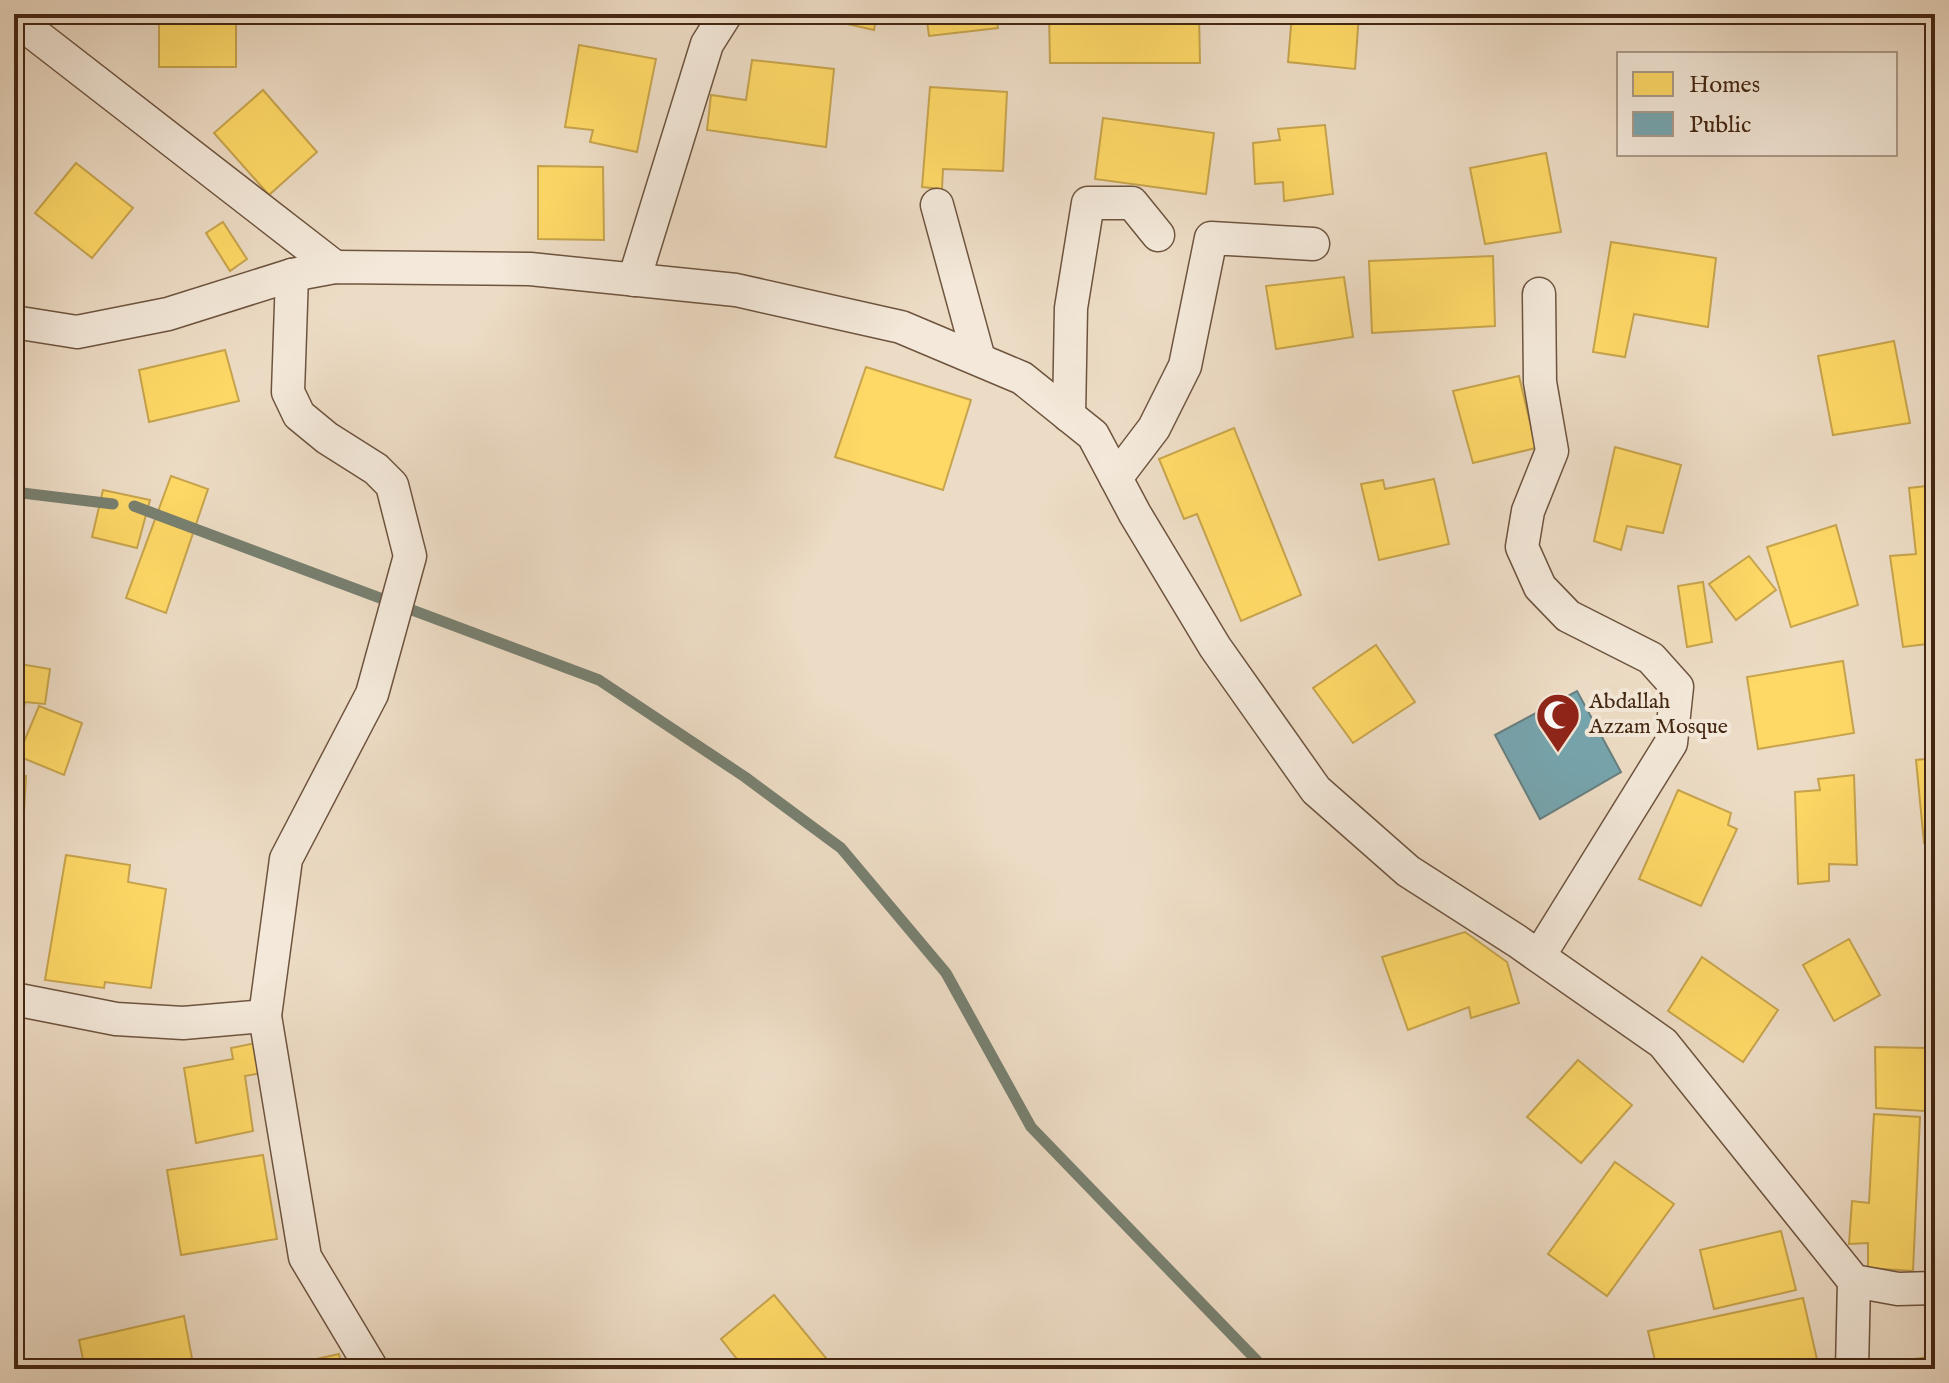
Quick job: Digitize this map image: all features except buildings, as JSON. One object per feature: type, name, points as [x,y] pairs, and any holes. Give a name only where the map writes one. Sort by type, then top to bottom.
[{"type":"street","points":[[634,280],[707,44],[726,14]]},
{"type":"street","points":[[14,18],[335,267]]},
{"type":"street","points":[[1069,416],[1071,308],[1088,203],[1132,203],[1158,235]]},
{"type":"street","points":[[937,205],[979,359]]},
{"type":"street","points":[[1116,478],[1154,428],[1185,366],[1211,238],[1313,244]]},
{"type":"street","points":[[14,322],[77,332],[168,314],[292,275],[335,267],[530,269],[736,290],[901,327],[1022,378],[1093,435],[1215,647],[1316,790],[1408,871],[1539,956],[1663,1043],[1854,1281],[1852,1369]]},
{"type":"street","points":[[292,275],[288,392],[299,415],[327,438],[376,469],[392,485],[410,556],[372,694],[286,859],[265,1016],[305,1257],[372,1369]]},
{"type":"street","points":[[1539,294],[1540,382],[1552,451],[1528,511],[1522,547],[1540,587],[1568,616],[1651,658],[1677,687],[1671,743],[1539,956]]},
{"type":"street","points":[[14,999],[116,1019],[183,1023],[265,1016]]},
{"type":"street","points":[[1854,1281],[1898,1289],[1935,1288]]},
{"type":"waterway","points":[[14,492],[113,504]]},
{"type":"waterway","points":[[134,506],[599,680],[745,777],[841,848],[946,973],[1031,1127],[1265,1369]]},
{"type":"place","name":"Abdallah Azzam Mosque","points":[[1558,754]]}]
